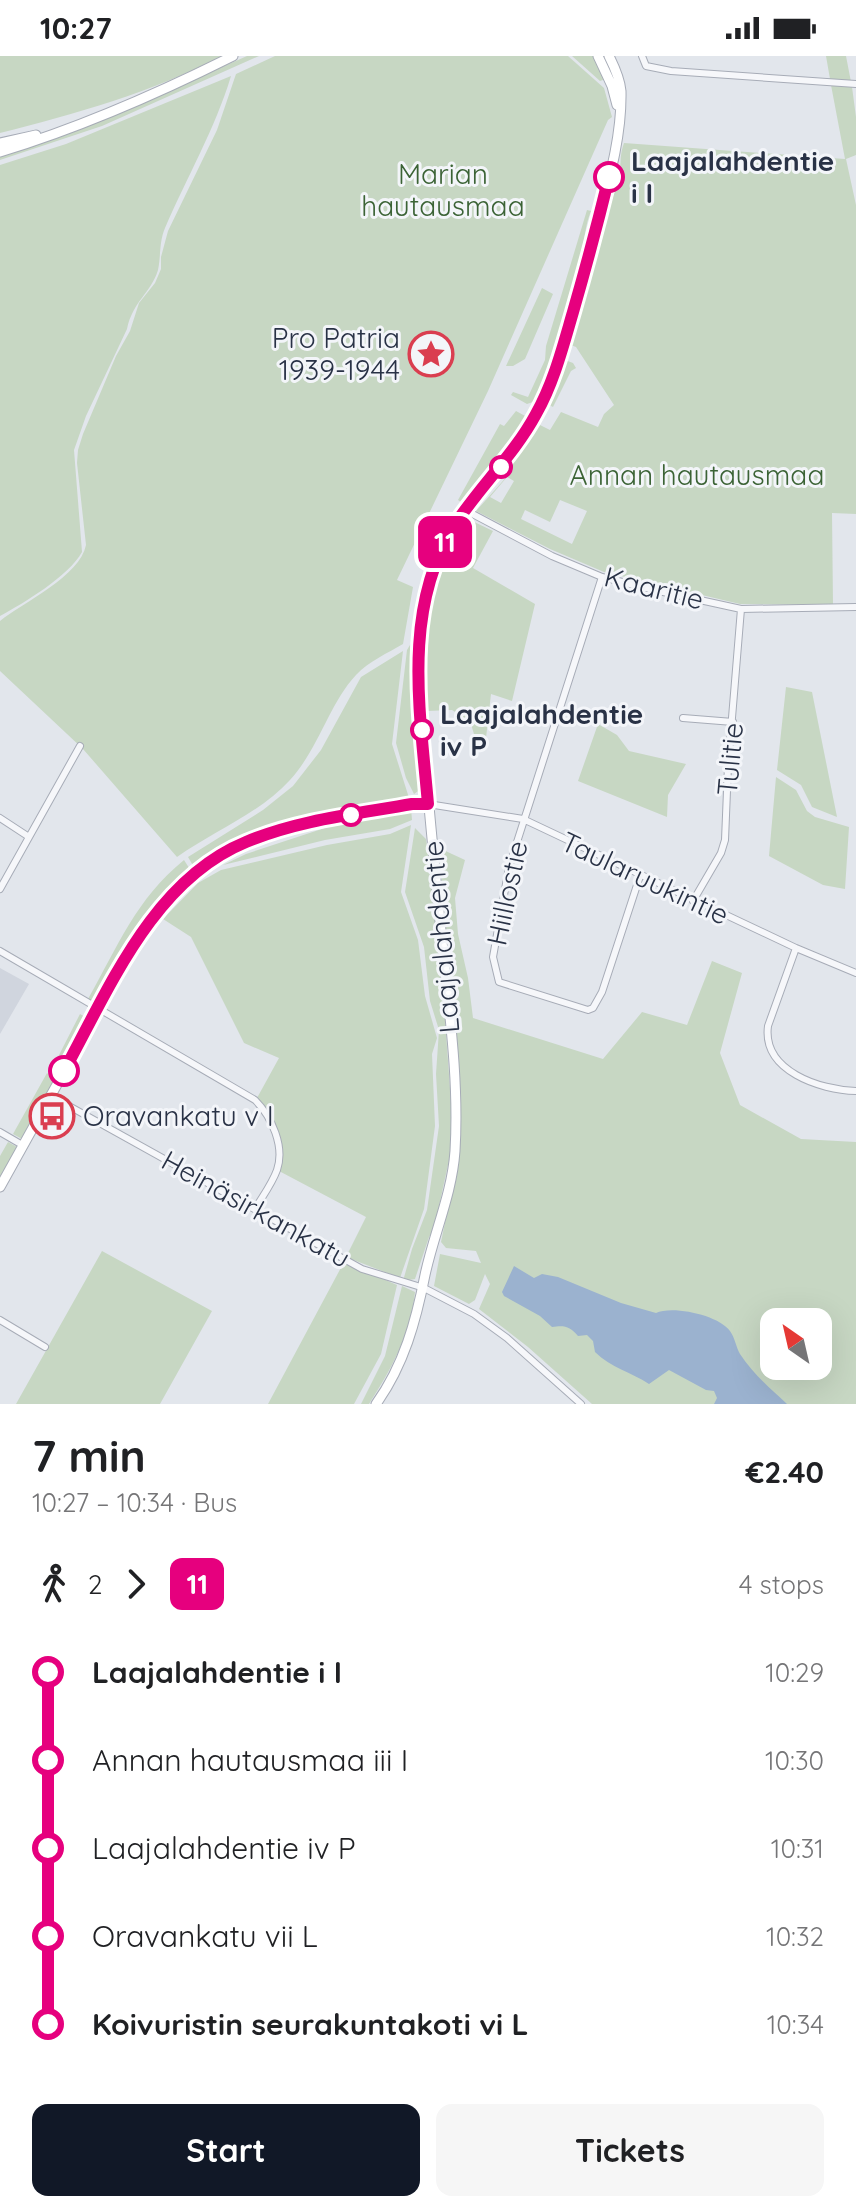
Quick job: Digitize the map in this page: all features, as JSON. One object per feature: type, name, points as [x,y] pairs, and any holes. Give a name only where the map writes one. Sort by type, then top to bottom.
[{"type":"street","points":[[0,152],[160,90],[233,56]]},
{"type":"street","name":"Laajalahdentie","points":[[598,56],[612,86],[620,119]]},
{"type":"street","name":"Laajalahdentie","points":[[376,1404],[400,1361],[416,1323],[452,1179],[456,1116],[418,679],[420,625],[425,596],[437,558],[465,510],[516,446],[537,413],[551,382],[588,259],[617,144],[620,84],[609,56]]},
{"type":"street","points":[[642,56],[646,66],[671,71],[856,84]]},
{"type":"street","points":[[0,143],[70,126]]},
{"type":"street","name":"Kaaritie","points":[[465,510],[552,556],[602,577],[741,609],[856,607]]},
{"type":"street","name":"Hiillostie","points":[[602,577],[509,867],[493,957],[499,982],[580,1008],[593,1008],[602,992],[640,876]]},
{"type":"street","name":"Tulitie","points":[[693,901],[716,863],[725,840],[741,609]]},
{"type":"street","points":[[683,718],[733,722]]},
{"type":"street","points":[[0,889],[80,746]]},
{"type":"street","points":[[0,1187],[145,926],[165,900],[207,865],[241,844],[289,827],[412,804],[428,804]]},
{"type":"street","name":"Taularuukintie","points":[[428,804],[523,819],[693,901],[856,973]]},
{"type":"street","points":[[0,818],[29,837]]},
{"type":"street","points":[[796,948],[768,1026],[770,1048],[793,1073],[808,1082],[856,1091]]},
{"type":"street","points":[[0,951],[241,1091],[263,1108],[274,1129],[278,1159],[277,1170],[255,1209]]},
{"type":"street","name":"Heinäsirkankatu","points":[[51,1096],[362,1269],[424,1288],[489,1323],[581,1404]]},
{"type":"street","points":[[0,1132],[24,1146]]},
{"type":"street","points":[[0,1320],[45,1347]]},
{"type":"shaded area","points":[[0,968],[29,984],[0,1034]]},
{"type":"green space","points":[[0,56],[222,56],[169,81],[113,101],[0,133]]},
{"type":"green space","points":[[247,56],[259,56],[102,126],[0,160],[0,156],[101,121]]},
{"type":"green space","name":"Marian hautausmaa","points":[[275,56],[568,56],[604,88],[612,117],[608,120],[488,391],[397,580],[413,587],[403,644],[356,675],[338,699],[300,767],[278,792],[177,857],[83,749],[0,671],[0,621],[50,588],[82,556],[86,545],[77,463],[83,434],[130,331],[139,303],[155,283],[161,269],[168,231],[217,130],[236,74]]},
{"type":"green space","points":[[572,56],[594,56],[606,79],[600,81]]},
{"type":"green space","points":[[826,56],[846,56],[851,82],[830,79]]},
{"type":"green space","points":[[231,76],[209,134],[165,228],[155,278],[133,311],[74,450],[82,552],[57,579],[0,616],[0,165],[66,144]]},
{"type":"green space","name":"Annan hautausmaa","points":[[831,85],[852,87],[856,117],[856,155],[846,159],[856,205],[856,514],[832,513],[833,605],[740,604],[604,572],[550,549],[476,511],[511,472],[507,468],[536,423],[550,430],[561,412],[598,427],[604,414],[614,405],[576,347],[568,344],[617,185],[624,143],[845,159]],"holes":[[[507,477],[514,481],[501,503],[490,497]],[[560,500],[587,511],[572,544],[521,519],[525,510],[550,522]]]},
{"type":"green space","points":[[587,210],[591,211],[566,317],[536,401],[527,404],[511,395],[513,392],[528,397],[545,360],[546,346]]},
{"type":"green space","points":[[542,288],[553,294],[525,359],[513,366],[506,366]]},
{"type":"green space","points":[[565,360],[576,368],[571,371],[553,407],[547,404]]},
{"type":"green space","points":[[516,411],[527,417],[501,459],[465,505],[458,500],[500,424],[504,426]]},
{"type":"green space","points":[[468,519],[493,531],[473,568],[535,604],[512,701],[491,694],[486,738],[477,744],[470,721],[452,710],[427,711],[425,684],[425,634],[433,587],[441,565]]},
{"type":"green space","points":[[413,640],[421,789],[414,794],[396,743],[407,650]]},
{"type":"green space","points":[[403,651],[392,744],[410,801],[324,813],[269,827],[218,852],[195,869],[188,857],[263,810],[293,786],[321,750],[361,677]]},
{"type":"green space","points":[[786,687],[812,692],[837,817],[812,807],[801,785],[777,770]]},
{"type":"green space","points":[[598,724],[617,735],[629,751],[686,764],[668,795],[667,817],[578,781]]},
{"type":"green space","points":[[776,777],[796,790],[807,811],[815,817],[849,827],[845,889],[823,885],[769,856]]},
{"type":"green space","points":[[411,808],[412,820],[390,829],[325,840],[223,865],[246,854],[340,823]]},
{"type":"green space","points":[[411,825],[401,892],[418,940],[425,996],[437,1038],[432,1054],[435,1126],[424,1209],[400,1278],[346,1257],[366,1217],[279,1171],[272,1123],[257,1098],[279,1058],[244,1043],[191,937],[163,919],[198,883],[221,870],[390,834]]},
{"type":"green space","points":[[415,828],[426,839],[428,852],[442,978],[452,1116],[451,1151],[434,1229],[415,1279],[403,1281],[427,1210],[439,1126],[436,1074],[439,1030],[430,1001],[424,947],[405,892]]},
{"type":"green space","points":[[439,848],[465,860],[455,898],[473,1018],[603,1059],[642,1012],[687,1025],[712,961],[742,973],[720,1053],[740,1105],[801,1139],[856,1142],[856,1404],[592,1404],[528,1347],[479,1309],[490,1284],[485,1274],[475,1300],[469,1304],[434,1286],[440,1254],[481,1263],[476,1251],[446,1248],[441,1242],[459,1154],[455,1047]]},
{"type":"green space","points":[[184,860],[191,871],[162,897],[142,924],[97,1004],[88,999],[140,907]]},
{"type":"green space","points":[[80,1014],[87,1018],[66,1057],[58,1057]]},
{"type":"green space","points":[[47,1073],[54,1080],[22,1139],[13,1134]]},
{"type":"green space","points":[[8,1142],[17,1147],[0,1177],[0,1156]]},
{"type":"green space","points":[[102,1251],[212,1311],[160,1404],[16,1404]]},
{"type":"green space","points":[[344,1262],[397,1285],[381,1354],[354,1404],[268,1404]]},
{"type":"green space","points":[[402,1286],[415,1292],[409,1322],[392,1364],[369,1404],[361,1404],[385,1356]]},
{"type":"water","points":[[514,1266],[534,1278],[542,1274],[558,1277],[621,1303],[656,1313],[673,1310],[706,1316],[730,1331],[750,1368],[787,1404],[714,1404],[717,1398],[714,1391],[706,1390],[669,1370],[649,1384],[601,1357],[587,1335],[578,1336],[566,1327],[552,1327],[502,1292]]},
{"type":"bus line","name":"11","points":[[64,1071],[145,926],[165,900],[207,865],[241,844],[289,827],[412,804],[428,804],[418,679],[418,647],[425,596],[437,558],[454,527],[516,446],[537,413],[551,382],[582,283],[609,177]]},
{"type":"place","name":"Laajalahdentie i I","points":[[609,177]]},
{"type":"place","name":"Pro Patria 1939-1944","points":[[431,354]]},
{"type":"place","name":"Laajalahdentie iv P","points":[[422,730]]},
{"type":"place","name":"Oravankatu v I","points":[[52,1116]]}]
